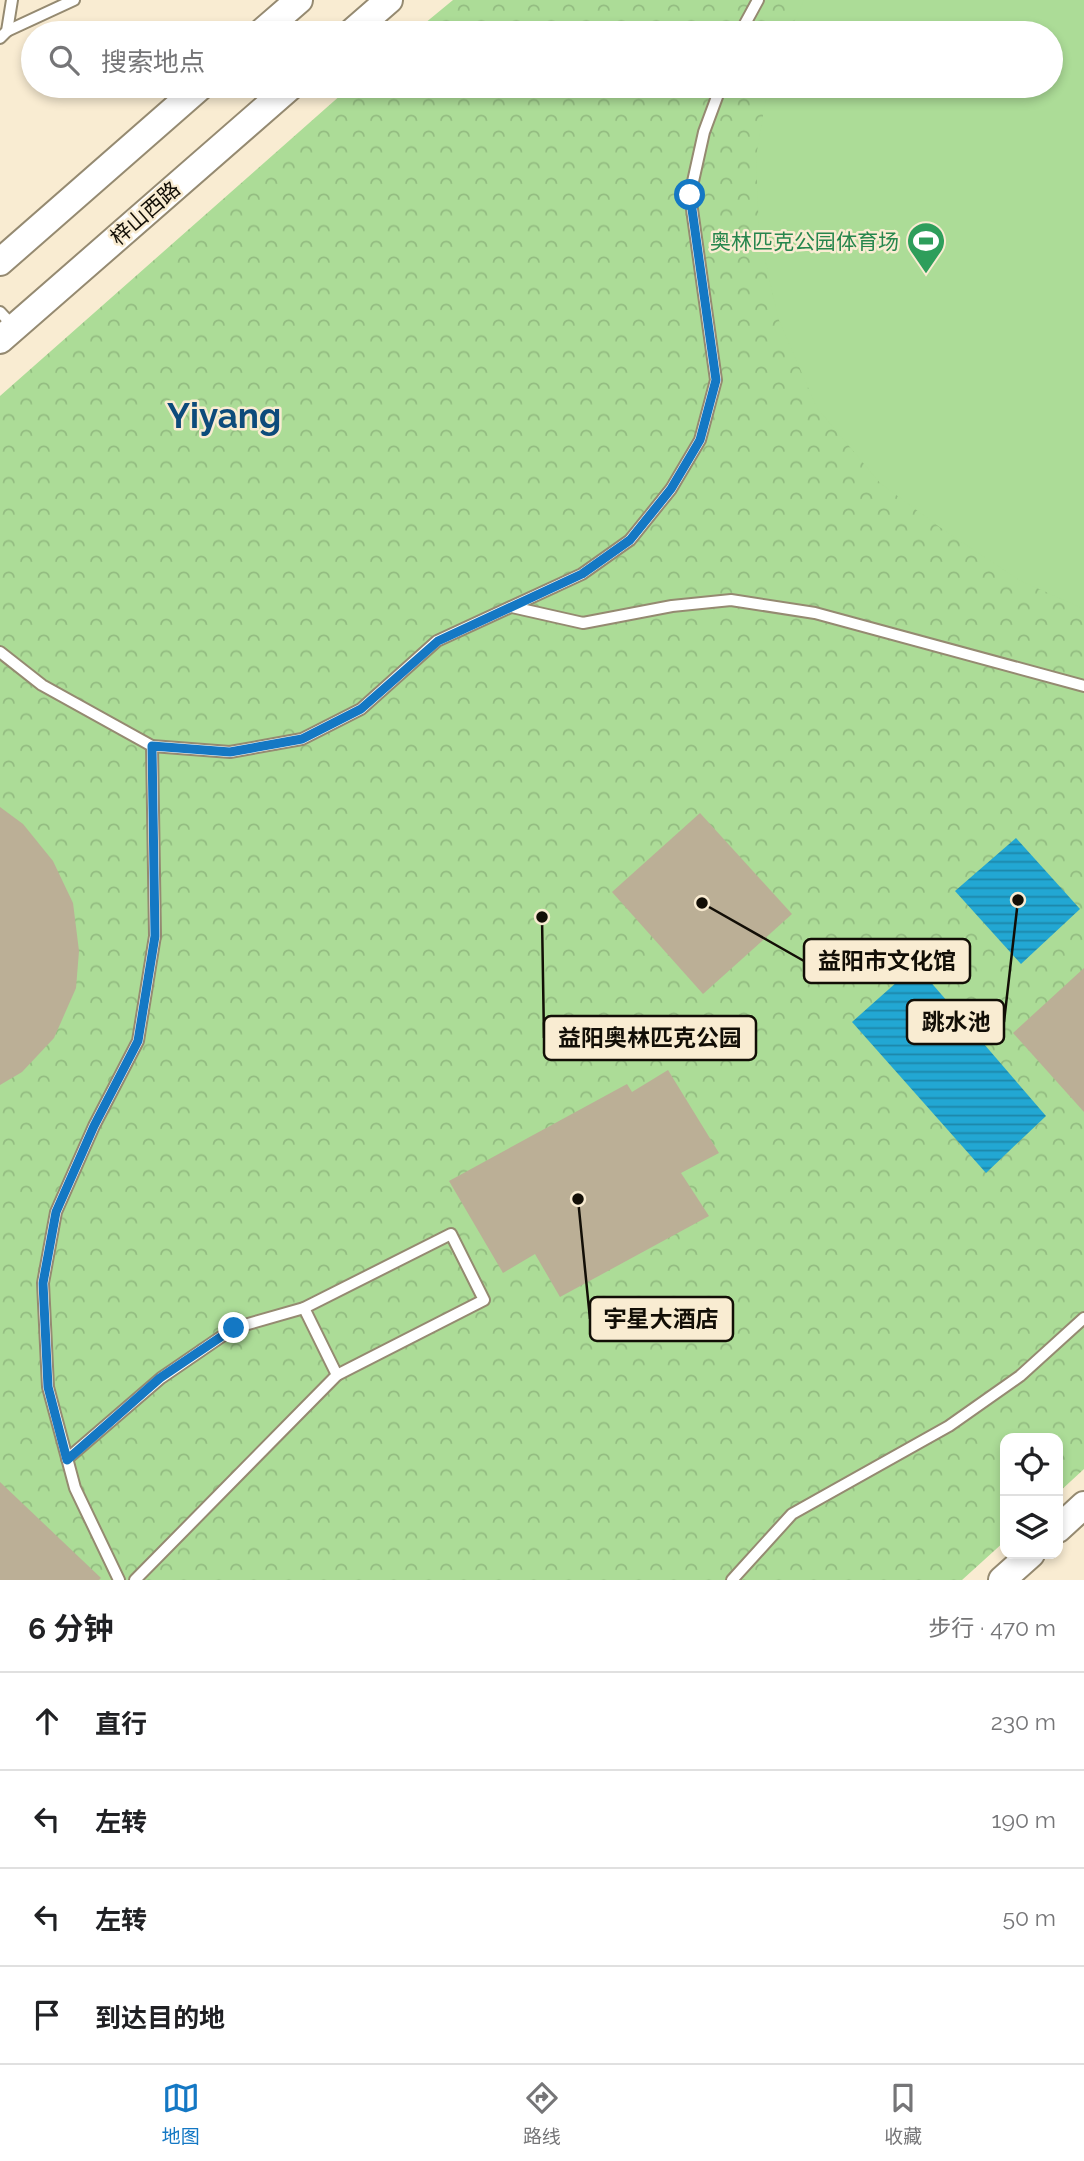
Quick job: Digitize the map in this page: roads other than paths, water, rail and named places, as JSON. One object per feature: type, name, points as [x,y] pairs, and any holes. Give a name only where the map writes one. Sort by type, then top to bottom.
[{"type":"street","points":[[275,21],[299,0]]},
{"type":"street","points":[[365,21],[389,0]]},
{"type":"street","points":[[0,262],[187,98]]},
{"type":"street","name":"梓山西路","points":[[5,326],[277,98]]},
{"type":"street","points":[[1063,1524],[1084,1505]]},
{"type":"street","points":[[1002,1580],[1025,1559]]},
{"type":"lane","points":[[4,35],[12,0]]},
{"type":"lane","points":[[32,21],[74,0]]},
{"type":"lane","points":[[747,21],[758,0]]},
{"type":"lane","points":[[4,35],[21,26]]},
{"type":"lane","points":[[0,652],[42,685],[152,746],[230,752],[302,739],[361,709],[438,641],[582,574],[630,540],[671,489],[700,440],[716,380],[690,195],[704,132],[717,98]]},
{"type":"lane","points":[[512,607],[583,623],[672,606],[731,600],[815,613],[1084,686]]},
{"type":"lane","points":[[119,1580],[75,1488],[48,1387],[43,1283],[56,1212],[94,1126],[138,1041],[155,936],[152,746]]},
{"type":"lane","points":[[67,1460],[160,1378],[234,1328],[303,1308],[451,1234],[484,1300],[337,1375],[135,1580]]},
{"type":"lane","points":[[303,1308],[337,1375]]},
{"type":"lane","points":[[732,1580],[792,1514],[949,1426],[1020,1376],[1084,1318]]},
{"type":"water","points":[[1016,838],[1080,909],[1021,964],[955,891]]},
{"type":"water","points":[[916,965],[1046,1116],[986,1173],[852,1022]]},
{"type":"place","name":"奥林匹克公园体育场","points":[[926,275]]},
{"type":"place","name":"跳水池","points":[[1018,900]]},
{"type":"place","name":"益阳市文化馆","points":[[702,903]]},
{"type":"place","name":"益阳奥林匹克公园","points":[[542,917]]},
{"type":"place","name":"宇星大酒店","points":[[578,1199]]},
{"type":"district","name":"Yiyang","points":[[224,415]]}]
